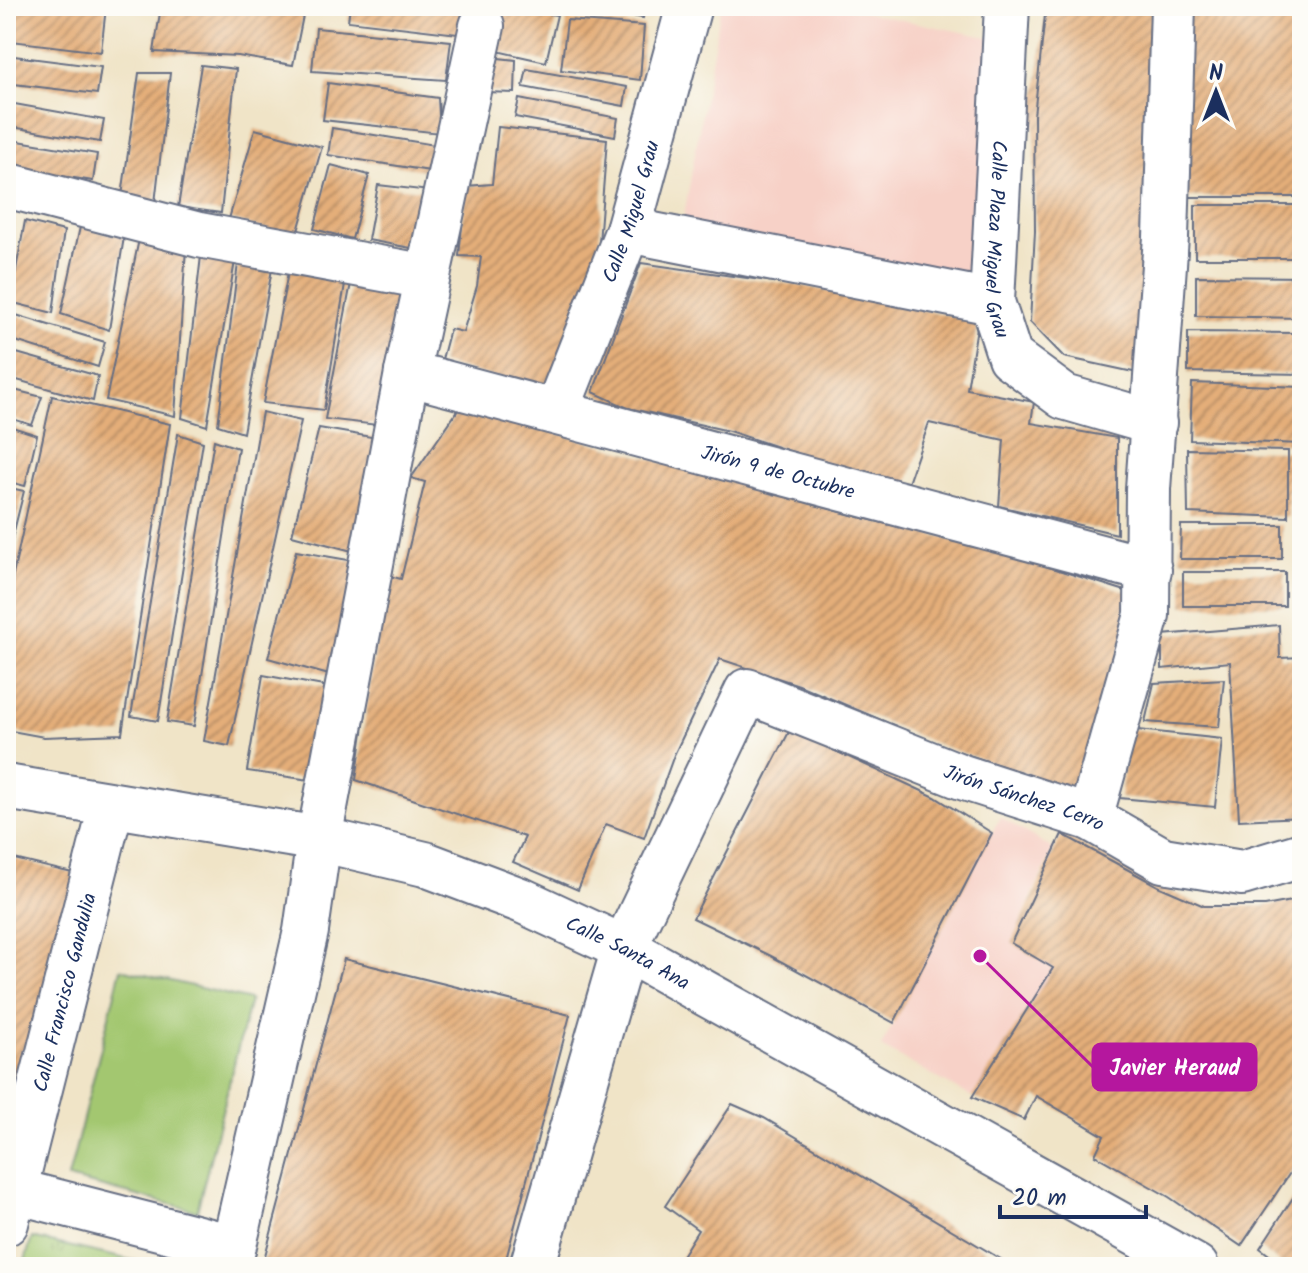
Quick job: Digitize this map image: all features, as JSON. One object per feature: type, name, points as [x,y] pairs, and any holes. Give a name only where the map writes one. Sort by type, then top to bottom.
[{"type":"street","name":"Calle Miguel Grau","points":[[557,410],[628,230],[689,6]]},
{"type":"street","points":[[1090,818],[1147,615],[1148,489],[1166,237],[1173,6]]},
{"type":"street","name":"Calle Plaza Miguel Grau","points":[[1001,7],[992,302],[1010,357],[1064,397],[1154,423]]},
{"type":"street","points":[[10,1207],[231,1257],[306,931],[319,839],[407,373],[482,26]]},
{"type":"street","points":[[6,185],[199,235],[427,277]]},
{"type":"street","points":[[628,230],[992,302]]},
{"type":"street","name":"Jirón 9 de Octubre","points":[[407,373],[557,410],[1149,570]]},
{"type":"street","name":"Jirón Sánchez Cerro","points":[[624,948],[747,691],[962,777],[1090,818],[1163,860],[1242,873],[1302,855]]},
{"type":"street","name":"Calle Santa Ana","points":[[6,787],[111,807],[319,839],[425,864],[523,901],[624,948],[1169,1260]]},
{"type":"street","name":"Calle Francisco Gandulia","points":[[10,1207],[111,807]]},
{"type":"street","points":[[539,1263],[624,948]]},
{"type":"shaded area","points":[[721,6],[833,6],[992,38],[972,278],[682,227]]},
{"type":"shaded area","points":[[1000,817],[1053,849],[1011,943],[1053,968],[972,1097],[881,1047]]},
{"type":"green space","points":[[121,969],[250,1000],[197,1211],[68,1178]]},
{"type":"green space","points":[[32,1238],[162,1267],[23,1267]]},
{"type":"building","points":[[15,6],[106,7],[101,52],[11,41]]},
{"type":"building","points":[[161,6],[305,6],[293,65],[238,56],[154,52]]},
{"type":"building","points":[[350,6],[469,6],[466,35],[348,21]]},
{"type":"building","points":[[497,6],[557,15],[546,62],[488,49]]},
{"type":"building","points":[[572,6],[645,6],[643,18]]},
{"type":"building","points":[[1046,6],[1155,6],[1147,375],[1064,357],[1030,322],[1035,231],[1034,116]]},
{"type":"building","points":[[1184,6],[1302,6],[1302,197],[1188,197]]},
{"type":"building","points":[[567,20],[644,26],[640,80],[561,70]]},
{"type":"building","points":[[316,28],[451,41],[446,80],[312,71]]},
{"type":"building","points":[[6,55],[101,67],[97,94],[6,83]]},
{"type":"building","points":[[489,57],[516,60],[515,93],[485,92]]},
{"type":"building","points":[[201,65],[236,69],[221,213],[178,207]]},
{"type":"building","points":[[527,69],[627,87],[624,106],[523,87]]},
{"type":"building","points":[[139,73],[170,73],[155,203],[122,196]]},
{"type":"building","points":[[328,83],[438,98],[440,133],[323,120]]},
{"type":"building","points":[[519,99],[618,118],[615,136],[515,117]]},
{"type":"building","points":[[9,103],[104,120],[100,142],[6,126]]},
{"type":"building","points":[[498,127],[607,139],[597,269],[558,394],[441,363],[450,329],[463,332],[477,286],[481,257],[459,256],[466,186],[492,184]]},
{"type":"building","points":[[332,128],[435,145],[430,171],[328,155]]},
{"type":"building","points":[[255,129],[322,147],[296,238],[229,219]]},
{"type":"building","points":[[6,139],[97,154],[93,181],[6,167]]},
{"type":"building","points":[[331,165],[369,175],[352,239],[314,229]]},
{"type":"building","points":[[378,185],[439,192],[422,250],[368,240]]},
{"type":"building","points":[[1195,205],[1302,205],[1302,258],[1195,258]]},
{"type":"building","points":[[6,217],[14,219],[8,263],[6,263]]},
{"type":"building","points":[[25,221],[64,231],[53,313],[10,302]]},
{"type":"building","points":[[80,227],[124,237],[109,330],[61,314]]},
{"type":"building","points":[[139,239],[186,248],[175,416],[106,400]]},
{"type":"building","points":[[201,256],[235,261],[207,426],[182,418]]},
{"type":"building","points":[[238,263],[272,269],[243,433],[218,425]]},
{"type":"building","points":[[641,263],[803,286],[978,321],[967,389],[1034,402],[1031,423],[1117,438],[1117,534],[999,506],[1004,440],[929,423],[908,483],[835,466],[729,431],[628,408],[593,392]]},
{"type":"building","points":[[289,267],[346,278],[324,410],[263,403]]},
{"type":"building","points":[[1196,276],[1302,277],[1302,318],[1196,316]]},
{"type":"building","points":[[351,283],[408,294],[386,426],[325,419]]},
{"type":"building","points":[[6,312],[105,342],[98,367],[6,338]]},
{"type":"building","points":[[1188,332],[1302,333],[1302,374],[1188,372]]},
{"type":"building","points":[[6,350],[98,376],[93,401],[6,377]]},
{"type":"building","points":[[1192,383],[1302,387],[1302,444],[1190,440]]},
{"type":"building","points":[[6,388],[42,397],[32,425],[6,417]]},
{"type":"building","points":[[52,396],[170,424],[122,734],[44,737],[6,730],[6,607]]},
{"type":"building","points":[[461,406],[859,517],[1001,552],[1135,594],[1080,792],[942,746],[799,685],[720,659],[674,755],[644,838],[606,824],[578,890],[513,862],[525,837],[356,780],[386,575],[401,579],[425,482],[411,478]]},
{"type":"building","points":[[262,412],[301,421],[229,746],[204,741]]},
{"type":"building","points":[[6,425],[37,435],[25,486],[6,481]]},
{"type":"building","points":[[319,428],[383,439],[352,551],[292,535]]},
{"type":"building","points":[[178,434],[203,442],[158,721],[131,716]]},
{"type":"building","points":[[214,440],[238,448],[194,726],[167,722]]},
{"type":"building","points":[[1187,449],[1288,451],[1288,517],[1188,513]]},
{"type":"building","points":[[6,487],[24,491],[11,543],[6,542]]},
{"type":"building","points":[[1181,525],[1282,525],[1282,559],[1180,559]]},
{"type":"building","points":[[296,551],[360,562],[329,675],[268,658]]},
{"type":"building","points":[[1183,572],[1285,572],[1285,606],[1183,606]]},
{"type":"building","points":[[1279,625],[1280,658],[1302,657],[1302,817],[1239,820],[1230,662],[1162,669],[1162,635]]},
{"type":"building","points":[[263,675],[329,687],[317,781],[247,771]]},
{"type":"building","points":[[1224,679],[1219,727],[1145,722],[1154,683]]},
{"type":"building","points":[[1128,729],[1222,739],[1215,807],[1120,798]]},
{"type":"building","points":[[790,730],[935,797],[992,833],[894,1023],[771,956],[693,918]]},
{"type":"building","points":[[1062,834],[1158,886],[1204,906],[1265,906],[1302,899],[1302,1155],[1241,1246],[1169,1197],[1095,1155],[1104,1136],[1036,1096],[1024,1120],[972,1097],[1053,968],[1011,943]]},
{"type":"building","points":[[6,857],[89,877],[20,1109],[6,1105]]},
{"type":"building","points":[[344,959],[570,1015],[504,1267],[262,1267]]},
{"type":"building","points":[[732,1104],[764,1118],[1014,1267],[675,1267],[698,1230],[665,1206]]},
{"type":"building","points":[[1302,1184],[1302,1267],[1285,1267],[1260,1248]]},
{"type":"place","name":"Javier Heraud","points":[[980,956]]}]
